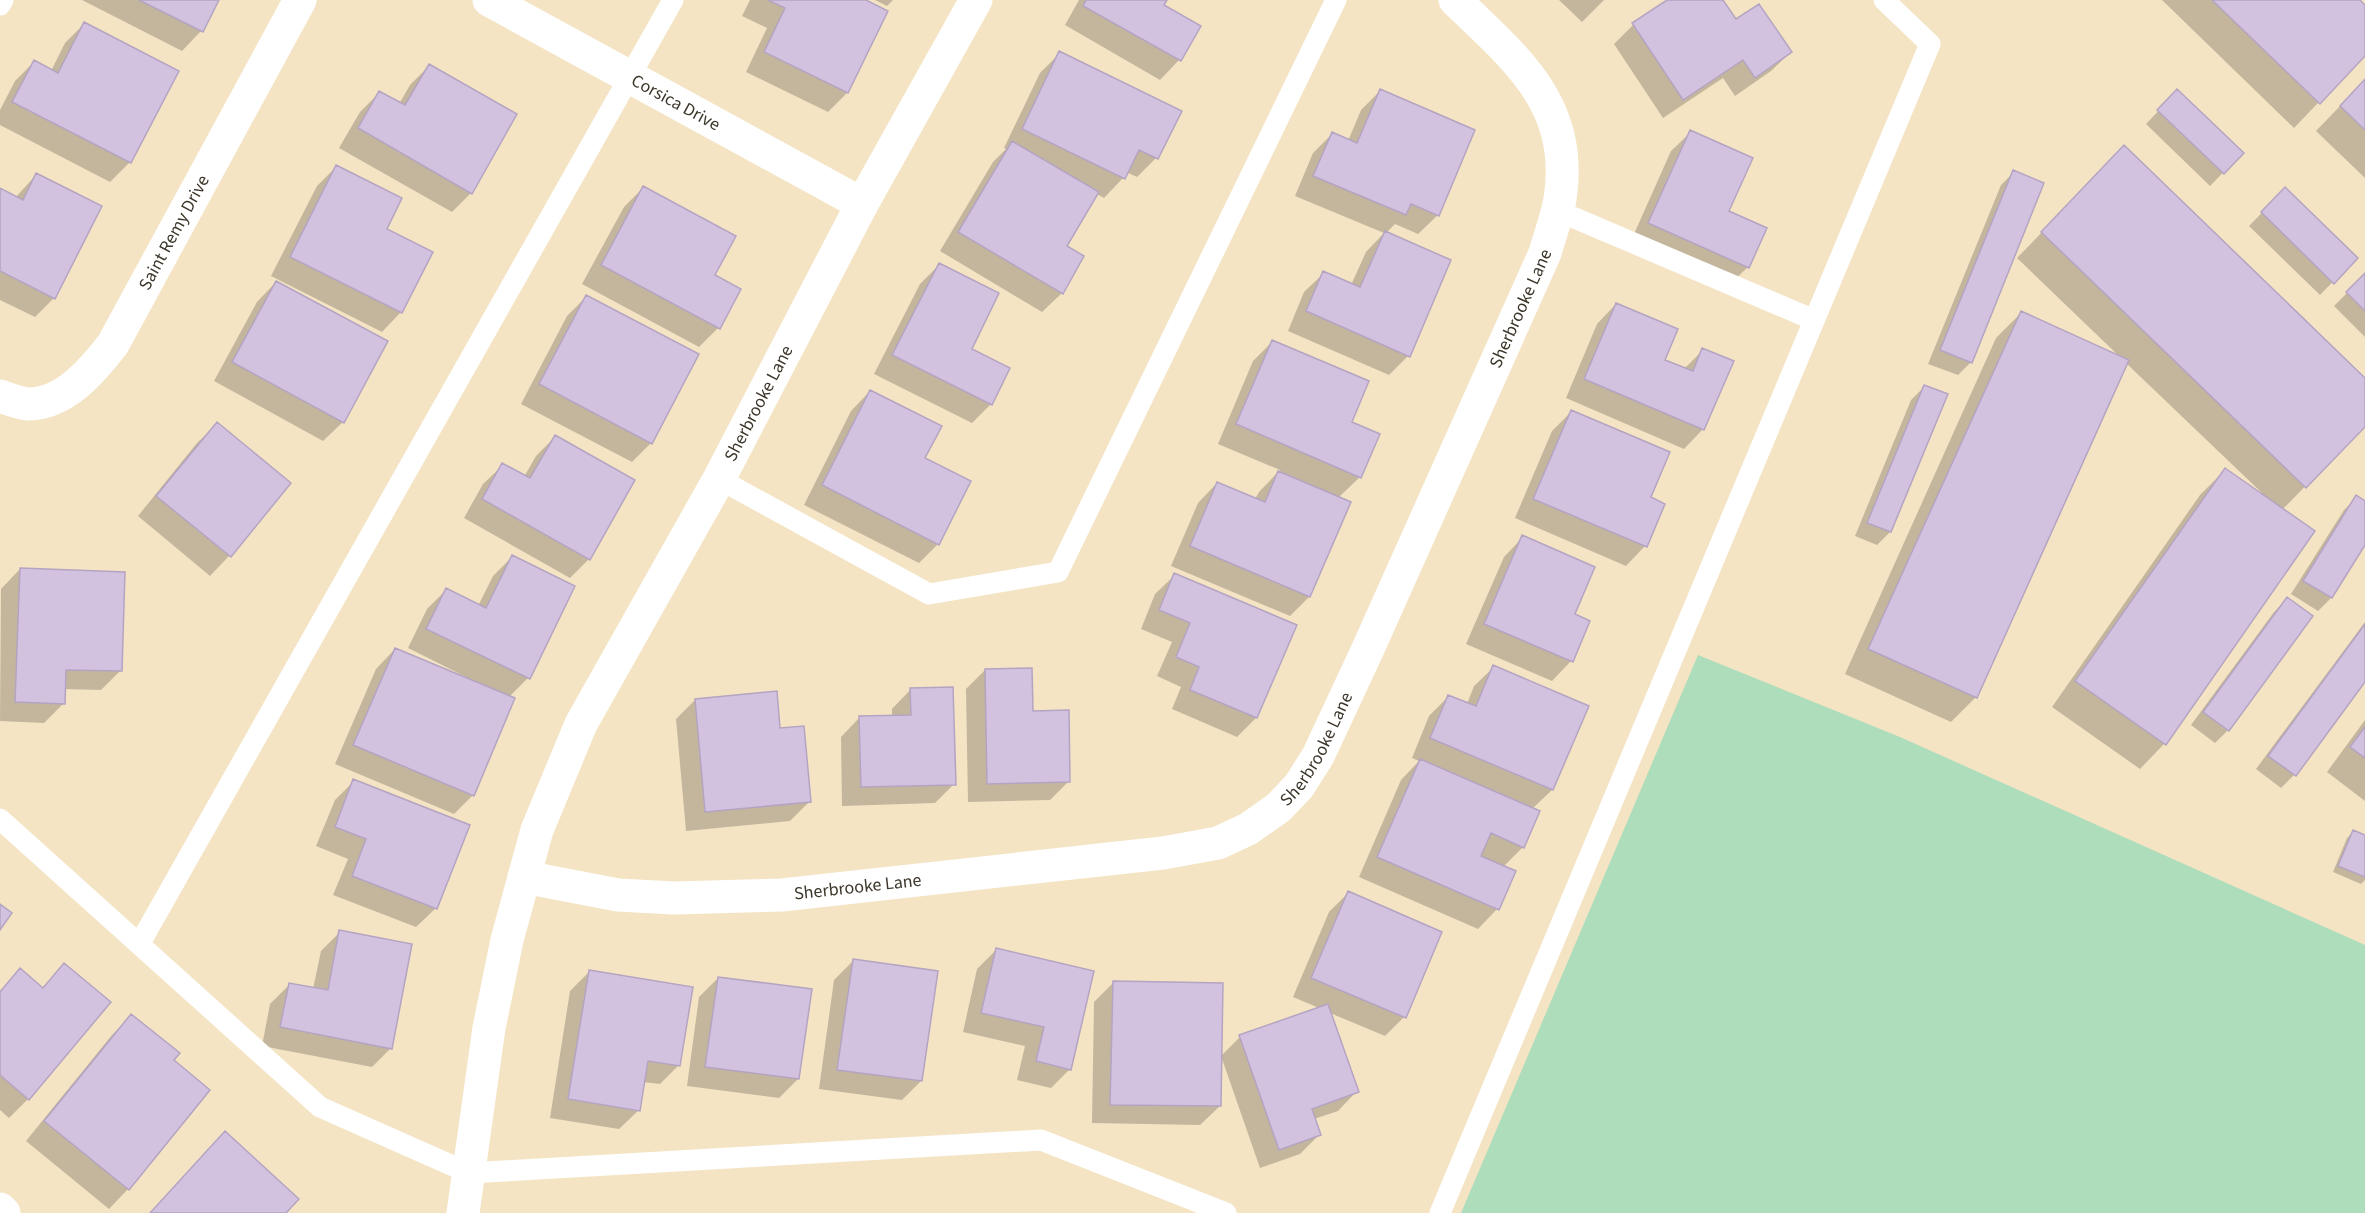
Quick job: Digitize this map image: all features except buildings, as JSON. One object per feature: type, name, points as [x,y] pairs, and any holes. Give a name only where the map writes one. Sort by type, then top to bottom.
[{"type":"street","name":"Saint Remy Drive","points":[[0,396],[27,404],[54,399],[92,372],[113,344],[300,0]]},
{"type":"street","name":"Corsica Drive","points":[[489,0],[862,204]]},
{"type":"street","name":"Sherbrooke Lane","points":[[463,1213],[489,1028],[507,940],[537,830],[581,723],[719,479],[862,204],[976,0]]},
{"type":"street","name":"Sherbrooke Lane","points":[[524,877],[618,895],[674,898],[782,895],[1163,853],[1218,843],[1248,829],[1278,808],[1299,786],[1318,756],[1545,253],[1560,199],[1562,158],[1551,112],[1537,85],[1518,62],[1455,0]]},
{"type":"street","points":[[0,1209],[4,1213]]},
{"type":"lane","points":[[0,5],[3,0]]},
{"type":"lane","points":[[140,943],[673,0]]},
{"type":"lane","points":[[719,479],[929,594],[1058,572],[1336,0]]},
{"type":"lane","points":[[1440,1213],[1930,44],[1884,0]]},
{"type":"lane","points":[[1556,210],[1814,320]]},
{"type":"lane","points":[[0,819],[320,1107],[469,1173],[1041,1140],[1226,1213]]},
{"type":"green space","points":[[1698,655],[1900,737],[2365,945],[2365,1213],[1461,1213]]}]
